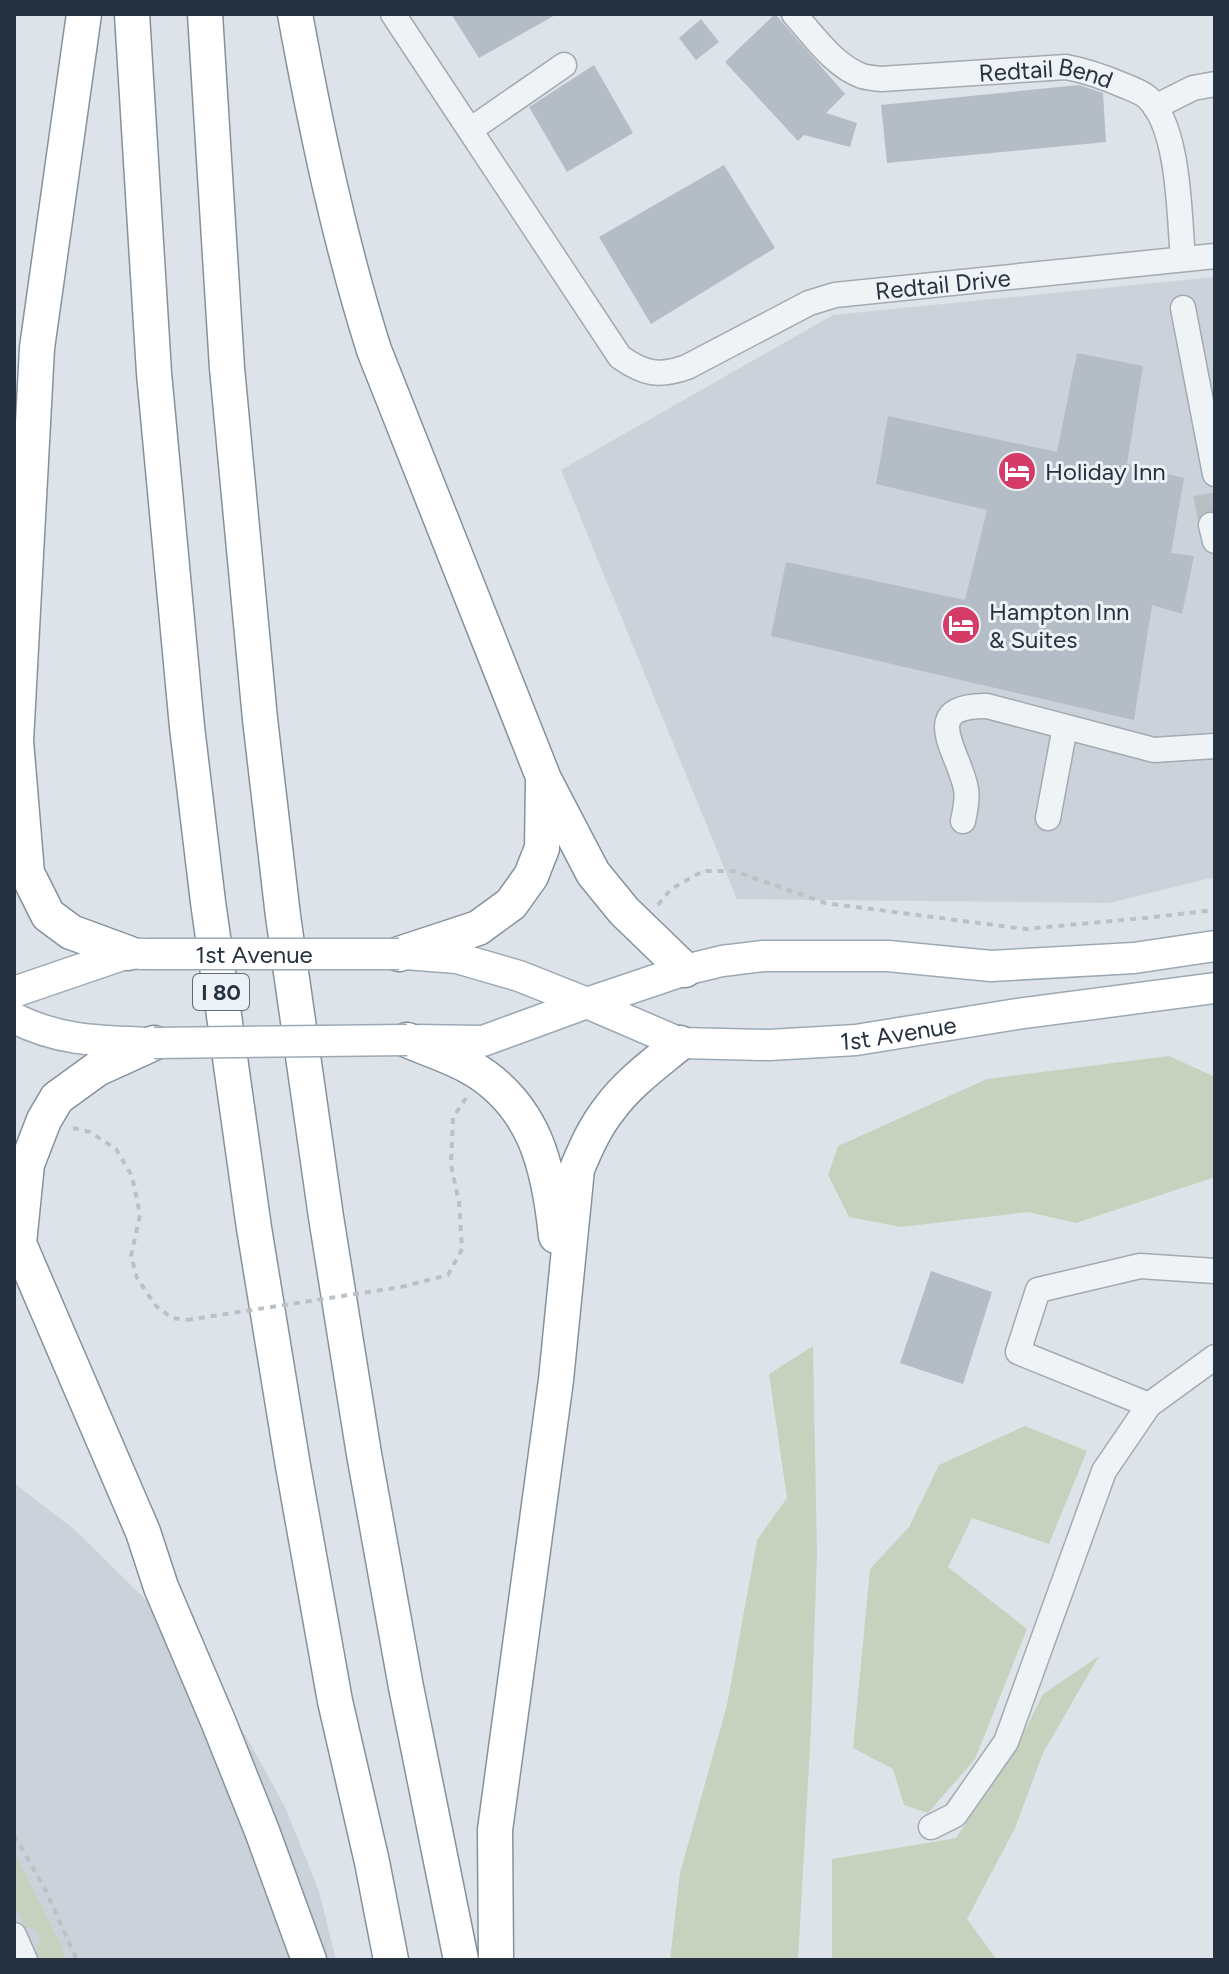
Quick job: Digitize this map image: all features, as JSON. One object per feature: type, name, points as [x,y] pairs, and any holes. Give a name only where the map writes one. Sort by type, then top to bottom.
[{"type":"highway","points":[[84,14],[37,348],[15,744],[27,873],[48,915],[71,932],[137,954]]},
{"type":"highway","name":"I 80","points":[[132,14],[154,373],[187,727],[208,902],[254,1228],[293,1466],[335,1701],[391,1960]]},
{"type":"highway","points":[[205,14],[227,368],[258,704],[283,916],[364,1454],[406,1687],[461,1960]]},
{"type":"highway","points":[[295,14],[328,182],[352,280],[374,350],[544,779],[593,873],[624,911],[685,970]]},
{"type":"highway","points":[[399,954],[478,928],[511,904],[531,876],[542,848],[544,779]]},
{"type":"highway","points":[[407,1040],[470,1068],[500,1089],[521,1111],[540,1151],[551,1192],[563,1304]]},
{"type":"highway","points":[[154,1043],[97,1069],[57,1098],[44,1120],[27,1164],[16,1238],[143,1532],[161,1587],[262,1831],[309,1960]]},
{"type":"highway","points":[[496,1960],[495,1830],[554,1395],[577,1169],[589,1139],[611,1106],[680,1043]]},
{"type":"main road","points":[[14,1018],[35,1028],[79,1040],[154,1043],[483,1041],[685,970],[722,961],[764,956],[888,956],[991,966],[1134,958],[1215,946]]},
{"type":"main road","name":"1st Avenue","points":[[14,992],[137,954],[399,954],[457,958],[519,976],[680,1043],[769,1045],[856,1040],[1017,1014],[1215,988]]},
{"type":"street","points":[[393,14],[470,130],[564,65]]},
{"type":"street","name":"Redtail Bend","points":[[794,14],[845,67],[862,76],[881,79],[1066,67],[1094,72],[1145,95],[1155,107]]},
{"type":"street","points":[[1183,259],[1174,158],[1166,129],[1155,107],[1193,88],[1215,84]]},
{"type":"street","name":"Redtail Drive","points":[[470,130],[620,357],[635,368],[653,373],[687,367],[809,303],[835,295],[1215,256]]},
{"type":"street","points":[[1183,308],[1212,478]]},
{"type":"street","points":[[963,821],[967,805],[966,788],[946,731],[949,719],[957,710],[970,706],[987,706],[1154,750],[1215,746]]},
{"type":"street","points":[[1048,818],[1065,727]]},
{"type":"street","points":[[1149,1405],[1018,1352],[1038,1290],[1140,1266],[1215,1271]]},
{"type":"street","points":[[931,1827],[955,1815],[1006,1742],[1104,1471],[1149,1405],[1215,1357]]},
{"type":"street","points":[[14,1935],[25,1960]]},
{"type":"path","points":[[654,909],[671,889],[703,871],[734,871],[825,903],[1025,929],[1215,910]]},
{"type":"path","points":[[59,1125],[90,1132],[116,1149],[132,1176],[140,1215],[131,1256],[137,1278],[156,1306],[172,1318],[187,1320],[401,1287],[448,1275],[462,1249],[459,1202],[451,1165],[453,1118],[469,1093]]},
{"type":"path","points":[[14,1835],[44,1887],[77,1960]]},
{"type":"shaded area","points":[[1215,277],[1215,877],[1109,903],[737,899],[561,470],[833,315]]},
{"type":"shaded area","points":[[14,1483],[75,1530],[147,1601],[203,1666],[285,1807],[319,1891],[336,1960],[14,1960]]},
{"type":"green space","points":[[1169,1056],[1215,1077],[1215,1177],[1076,1223],[1028,1212],[901,1227],[849,1217],[828,1175],[838,1146],[987,1079]]},
{"type":"green space","points":[[813,1346],[817,1553],[798,1960],[670,1960],[680,1873],[727,1705],[757,1540],[787,1498],[769,1374]]},
{"type":"green space","points":[[1025,1426],[1087,1451],[1049,1544],[972,1518],[948,1567],[1027,1629],[975,1759],[928,1813],[904,1805],[893,1769],[853,1748],[870,1569],[909,1527],[939,1465]]},
{"type":"green space","points":[[1099,1656],[1043,1753],[1015,1828],[967,1919],[997,1960],[832,1960],[832,1859],[956,1838],[1013,1754],[1043,1694]]},
{"type":"green space","points":[[14,1852],[66,1960],[40,1960],[35,1946],[39,1943],[39,1932],[26,1928],[14,1904]]},
{"type":"building","points":[[451,14],[557,14],[479,58]]},
{"type":"building","points":[[775,14],[845,94],[826,113],[857,123],[850,147],[804,135],[798,141],[725,62]]},
{"type":"building","points":[[701,19],[719,42],[696,60],[679,38]]},
{"type":"building","points":[[594,65],[633,133],[567,172],[529,107]]},
{"type":"building","points":[[1079,85],[1103,93],[1106,142],[887,163],[881,105]]},
{"type":"building","points":[[724,165],[775,248],[651,324],[599,237]]},
{"type":"building","points":[[1077,353],[1143,366],[1127,464],[1184,478],[1171,553],[1194,556],[1182,614],[1152,605],[1134,720],[771,636],[786,562],[965,600],[987,510],[876,484],[888,416],[1057,452]]},
{"type":"building","points":[[931,1271],[992,1292],[963,1384],[900,1363]]},
{"type":"tunnel","points":[[1205,494],[1211,525]]},
{"type":"place","name":"Holiday Inn","points":[[1017,471]]},
{"type":"place","name":"Hampton Inn & Suites","points":[[961,625]]}]
